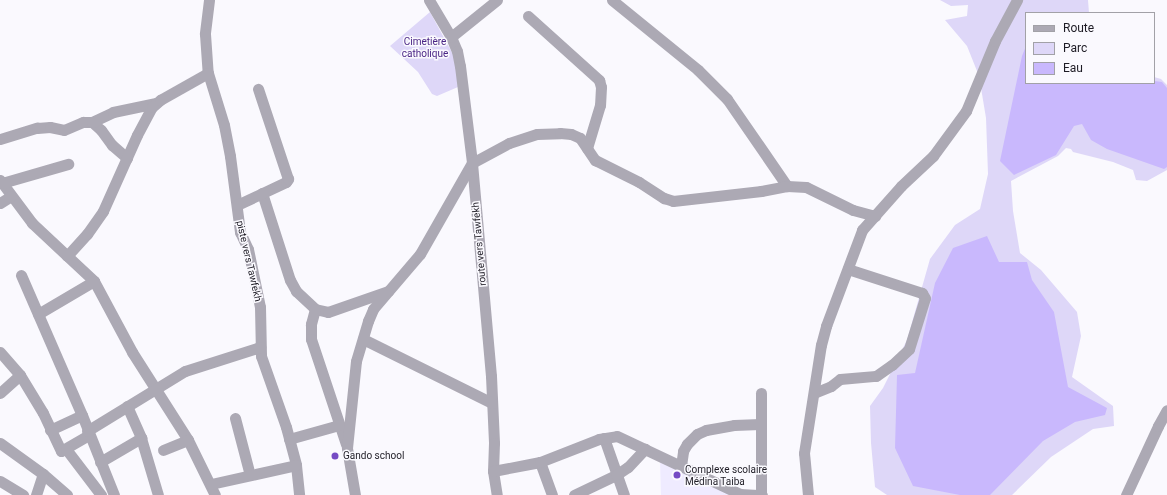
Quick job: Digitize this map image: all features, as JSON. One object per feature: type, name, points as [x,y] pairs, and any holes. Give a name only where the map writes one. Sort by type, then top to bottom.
[{"type":"street","name":"piste vers Tawfekh","points":[[209,0],[205,34],[208,73],[224,124],[240,232],[248,249],[260,307],[260,347],[263,364],[289,439],[296,465],[299,495]]},
{"type":"street","name":"route vers Tawfekh","points":[[429,0],[451,37],[457,51],[460,66],[472,163],[492,403],[493,471],[496,495]]},
{"type":"street","points":[[451,37],[497,0]]},
{"type":"street","points":[[612,0],[698,70],[728,99],[787,186]]},
{"type":"street","points":[[808,495],[804,453],[821,345],[826,326],[862,230],[901,186],[933,156],[966,111],[994,41],[1017,0]]},
{"type":"street","points":[[528,16],[599,80],[601,87],[600,105],[587,148]]},
{"type":"street","points":[[0,139],[37,128],[50,127],[64,130],[83,122],[92,122],[113,112],[156,103],[208,73]]},
{"type":"street","points":[[237,205],[286,182],[288,176],[258,89]]},
{"type":"street","points":[[67,256],[87,234],[104,211],[137,136],[156,103]]},
{"type":"street","points":[[92,122],[102,130],[112,145],[127,158]]},
{"type":"street","points":[[347,448],[356,361],[373,309],[420,254],[472,163],[509,143],[537,134],[571,134],[580,138],[595,160],[639,182],[664,198],[673,201],[761,191],[787,186],[806,187],[853,210],[875,216]]},
{"type":"street","points":[[68,164],[1,182],[10,196],[32,223],[94,281],[118,327],[188,440],[211,484],[215,495]]},
{"type":"street","points":[[262,193],[290,280],[296,291],[315,309],[328,312],[388,291]]},
{"type":"street","points":[[0,203],[10,196]]},
{"type":"street","points":[[814,393],[831,386],[840,379],[876,376],[892,365],[911,344],[925,298],[922,293],[848,269]]},
{"type":"street","points":[[21,275],[82,415],[114,495]]},
{"type":"street","points":[[38,314],[94,281]]},
{"type":"street","points":[[315,309],[311,324],[311,339],[347,448],[355,495]]},
{"type":"street","points":[[362,339],[492,403]]},
{"type":"street","points":[[0,352],[20,376],[43,413],[61,451],[156,388],[198,366],[260,347]]},
{"type":"street","points":[[0,393],[20,376]]},
{"type":"street","points":[[493,471],[540,462],[604,438],[617,436],[740,494],[761,495],[760,424],[762,393]]},
{"type":"street","points":[[127,406],[141,438],[158,495]]},
{"type":"street","points":[[1126,495],[1167,412]]},
{"type":"street","points":[[50,430],[82,415]]},
{"type":"street","points":[[235,418],[250,474]]},
{"type":"street","points":[[681,466],[683,451],[687,444],[697,434],[706,430],[734,425],[760,424]]},
{"type":"street","points":[[289,439],[339,425]]},
{"type":"street","points":[[100,462],[141,438]]},
{"type":"street","points":[[604,438],[624,495]]},
{"type":"street","points":[[164,450],[188,440]]},
{"type":"street","points":[[2,448],[42,474],[67,495]]},
{"type":"street","points":[[66,449],[102,495]]},
{"type":"street","points":[[574,495],[616,475],[628,467],[645,449]]},
{"type":"street","points":[[540,462],[552,495]]},
{"type":"street","points":[[211,484],[250,474],[296,465]]},
{"type":"street","points":[[36,495],[42,474]]},
{"type":"street","points":[[0,482],[23,495]]},
{"type":"shaded area","name":"Complexe scolaire Médina Taiba","points":[[660,460],[728,490],[729,495],[661,495]]},
{"type":"green space","points":[[940,0],[1088,0],[1089,12],[1025,12],[1025,84],[1155,84],[1155,77],[1161,79],[1167,85],[1167,170],[1147,181],[1136,180],[1133,170],[1113,162],[1073,152],[1071,149],[1066,148],[1058,156],[1011,181],[1013,211],[1020,253],[1041,270],[1077,312],[1081,336],[1072,377],[1113,406],[1114,426],[1093,429],[1051,457],[1012,495],[887,495],[875,487],[871,443],[870,406],[883,388],[907,340],[930,259],[955,225],[980,209],[988,174],[986,118],[979,76],[967,46],[945,20],[967,16],[968,5],[951,6]]},
{"type":"green space","name":"Cimetière catholique","points":[[430,12],[455,58],[458,87],[437,96],[432,94],[418,72],[390,46]]},
{"type":"water","points":[[1025,48],[1025,84],[1155,84],[1155,81],[1162,82],[1167,88],[1167,167],[1164,169],[1107,149],[1091,140],[1082,124],[1074,126],[1056,155],[1014,175],[1000,161],[1022,56]]},
{"type":"water","points":[[987,236],[999,262],[1027,262],[1032,280],[1054,312],[1068,387],[1107,408],[1105,415],[1075,422],[1043,441],[990,495],[960,495],[913,486],[895,448],[897,375],[915,373],[935,283],[953,248]]},
{"type":"place","name":"Gando school","points":[[335,456]]},
{"type":"place","name":"Complexe scolaire Médina Taiba","points":[[677,475]]}]
